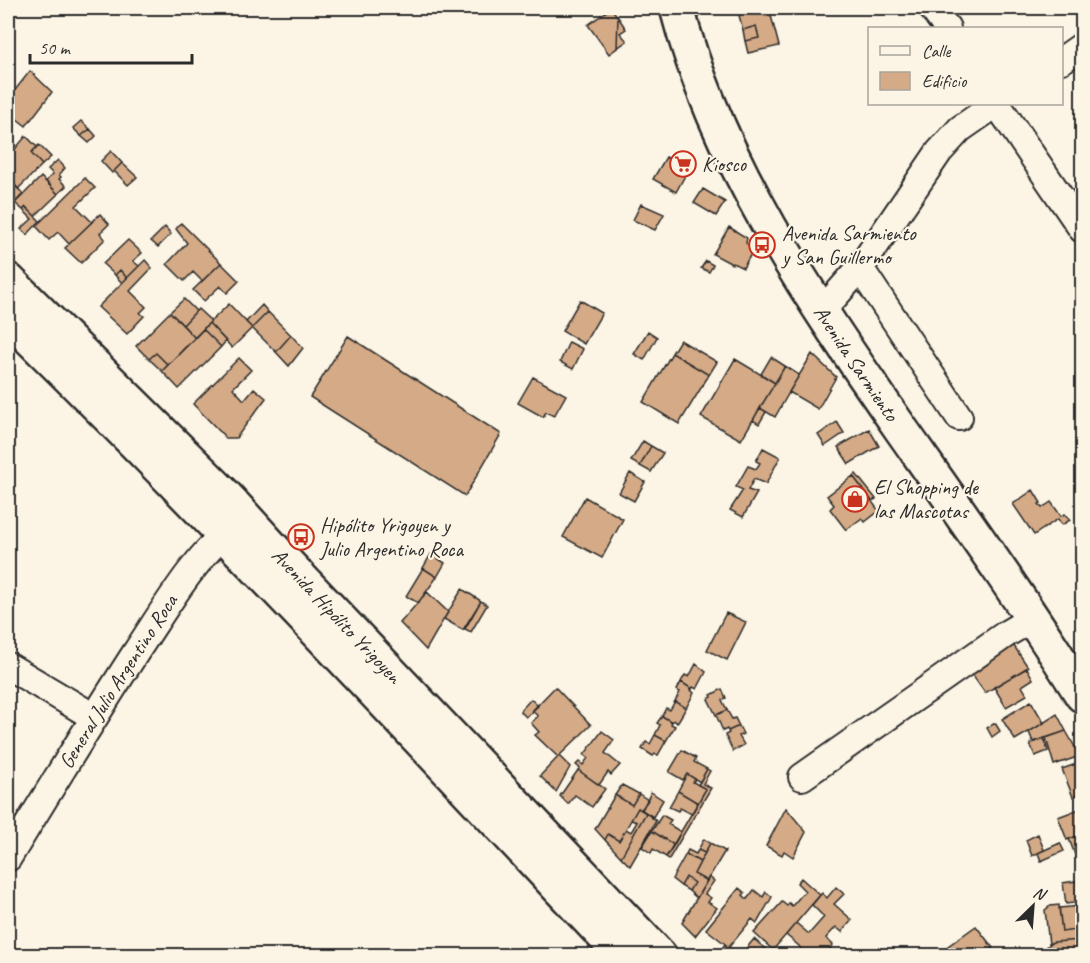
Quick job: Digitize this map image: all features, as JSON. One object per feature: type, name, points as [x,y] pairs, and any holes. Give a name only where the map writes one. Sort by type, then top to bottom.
[{"type":"main road","name":"Avenida Sarmiento","points":[[677,8],[712,111],[754,199],[841,342],[1033,618],[1083,695]]},
{"type":"main road","name":"Avenida Hipólito Yrigoyen","points":[[8,280],[234,525]]},
{"type":"main road","name":"Avenida Hipólito Yrigoyen","points":[[8,317],[84,392],[234,525],[281,557],[606,918],[660,956]]},
{"type":"main road","name":"Avenida Hipólito Yrigoyen","points":[[606,918],[623,956]]},
{"type":"street","points":[[932,8],[945,27]]},
{"type":"street","points":[[1063,59],[1083,46]]},
{"type":"street","points":[[822,311],[860,268],[939,152],[960,129],[996,105]]},
{"type":"street","points":[[998,105],[1083,229]]},
{"type":"street","points":[[860,268],[959,417]]},
{"type":"street","name":"General Julio Argentino Roca","points":[[8,858],[94,717],[182,582],[234,525]]},
{"type":"street","points":[[802,777],[1006,634],[1033,618]]},
{"type":"street","points":[[8,666],[94,717]]},
{"type":"building","points":[[611,8],[618,17],[617,48],[609,54],[588,25]]},
{"type":"building","points":[[737,8],[769,8],[779,46],[748,53],[745,41],[759,38],[756,26],[743,30]]},
{"type":"building","points":[[618,17],[626,29],[620,33],[627,41],[617,48]]},
{"type":"building","points":[[756,26],[759,38],[745,41],[743,30]]},
{"type":"building","points":[[30,71],[52,92],[26,126],[8,112],[8,99]]},
{"type":"building","points":[[81,121],[90,129],[81,136],[73,128]]},
{"type":"building","points":[[90,129],[96,136],[89,143],[81,136]]},
{"type":"building","points":[[26,136],[37,147],[31,153],[42,165],[18,189],[8,179],[8,151],[11,154]]},
{"type":"building","points":[[39,145],[51,157],[42,165],[31,153]]},
{"type":"building","points":[[111,151],[122,163],[112,173],[101,161]]},
{"type":"building","points":[[666,157],[688,170],[676,192],[653,179]]},
{"type":"building","points":[[58,160],[65,168],[59,175],[61,177],[59,179],[66,186],[58,194],[46,181],[53,174],[48,169]]},
{"type":"building","points":[[122,163],[137,177],[128,185],[114,171]]},
{"type":"building","points":[[41,177],[58,194],[35,216],[26,207],[23,210],[15,203]]},
{"type":"building","points":[[85,178],[95,188],[76,206],[92,222],[69,244],[58,232],[49,240],[36,226]]},
{"type":"building","points":[[15,185],[23,194],[8,210],[8,193]]},
{"type":"building","points":[[703,189],[725,202],[716,216],[694,203]]},
{"type":"building","points":[[641,204],[664,214],[655,230],[633,220]]},
{"type":"building","points":[[26,207],[40,221],[27,235],[21,229],[32,219],[23,210]]},
{"type":"building","points":[[100,214],[109,224],[100,233],[105,239],[81,263],[65,248]]},
{"type":"building","points":[[181,223],[221,263],[202,281],[193,272],[184,281],[167,264],[187,243],[176,229]]},
{"type":"building","points":[[165,227],[171,234],[158,247],[151,241]]},
{"type":"building","points":[[729,227],[747,238],[746,243],[754,249],[743,268],[713,254]]},
{"type":"building","points":[[128,240],[142,253],[133,261],[139,266],[127,278],[120,270],[115,275],[103,264]]},
{"type":"building","points":[[145,260],[152,268],[130,291],[146,307],[140,313],[144,316],[127,334],[98,307]]},
{"type":"building","points":[[706,261],[713,265],[709,272],[701,268]]},
{"type":"building","points":[[221,263],[239,281],[227,293],[220,286],[204,301],[193,290]]},
{"type":"building","points":[[120,270],[127,278],[122,283],[115,275]]},
{"type":"building","points":[[184,299],[196,311],[183,325],[170,312]]},
{"type":"building","points":[[580,300],[602,313],[584,344],[562,331]]},
{"type":"building","points":[[229,304],[252,328],[232,348],[209,323]]},
{"type":"building","points":[[262,305],[268,312],[252,328],[246,322]]},
{"type":"building","points":[[198,309],[211,321],[195,338],[183,325]]},
{"type":"building","points":[[170,312],[195,338],[168,365],[156,353],[149,359],[136,346]]},
{"type":"building","points":[[268,312],[291,335],[276,352],[252,328]]},
{"type":"building","points":[[209,323],[226,341],[221,347],[203,329]]},
{"type":"building","points":[[203,329],[221,347],[179,389],[162,371]]},
{"type":"building","points":[[648,331],[657,337],[644,360],[634,354]]},
{"type":"building","points":[[291,335],[303,348],[289,366],[276,352]]},
{"type":"building","points":[[348,336],[501,434],[465,496],[310,397]]},
{"type":"building","points":[[680,340],[717,362],[709,375],[672,353]]},
{"type":"building","points":[[569,342],[583,349],[573,369],[560,362]]},
{"type":"building","points":[[156,353],[168,365],[162,371],[149,359]]},
{"type":"building","points":[[672,353],[709,375],[679,424],[643,402]]},
{"type":"building","points":[[812,354],[836,377],[818,409],[789,392]]},
{"type":"building","points":[[771,357],[785,366],[775,383],[761,374]]},
{"type":"building","points":[[239,358],[251,370],[233,388],[244,400],[254,388],[266,398],[236,438],[226,438],[193,404]]},
{"type":"building","points":[[735,359],[775,383],[741,440],[701,417]]},
{"type":"building","points":[[785,366],[799,375],[775,417],[760,408]]},
{"type":"building","points":[[533,377],[566,395],[554,416],[546,412],[543,417],[518,403]]},
{"type":"building","points":[[760,408],[766,412],[759,424],[753,420]]},
{"type":"building","points":[[837,422],[844,433],[825,446],[818,435]]},
{"type":"building","points":[[869,429],[879,446],[849,464],[838,447]]},
{"type":"building","points":[[643,441],[651,446],[640,466],[631,461]]},
{"type":"building","points":[[651,446],[663,453],[651,472],[640,466]]},
{"type":"building","points":[[763,448],[780,457],[766,484],[754,479],[748,490],[757,493],[743,517],[730,510],[743,490],[736,487],[748,466],[756,469],[760,463],[756,461]]},
{"type":"building","points":[[630,473],[645,482],[634,501],[619,493]]},
{"type":"building","points":[[856,474],[876,499],[872,501],[853,476]]},
{"type":"building","points":[[853,476],[879,511],[865,522],[862,518],[846,530],[830,509],[834,505],[827,496]]},
{"type":"building","points":[[1033,490],[1042,508],[1051,502],[1061,516],[1065,514],[1070,520],[1062,525],[1058,519],[1034,535],[1013,504]]},
{"type":"building","points":[[585,497],[623,519],[602,558],[563,537]]},
{"type":"building","points":[[431,554],[445,563],[437,577],[423,568]]},
{"type":"building","points":[[423,568],[437,577],[418,603],[406,596]]},
{"type":"building","points":[[462,589],[481,601],[463,630],[444,619]]},
{"type":"building","points":[[427,592],[448,612],[426,650],[400,623]]},
{"type":"building","points":[[481,601],[487,605],[471,632],[465,629]]},
{"type":"building","points":[[726,613],[746,622],[727,660],[707,650]]},
{"type":"building","points":[[1010,640],[1028,667],[985,693],[968,669]]},
{"type":"building","points":[[696,664],[706,672],[697,689],[693,687],[692,689],[681,682],[685,675],[689,677]]},
{"type":"building","points":[[1027,668],[1033,679],[1022,686],[1027,695],[1006,707],[994,687]]},
{"type":"building","points":[[681,682],[694,693],[686,708],[675,701],[680,692],[677,690]]},
{"type":"building","points":[[555,687],[591,725],[558,757],[535,735],[539,732],[531,723],[538,716],[532,711]]},
{"type":"building","points":[[722,689],[726,698],[722,700],[727,710],[716,715],[708,699]]},
{"type":"building","points":[[531,699],[538,706],[526,717],[520,711]]},
{"type":"building","points":[[675,701],[686,708],[677,723],[662,716],[666,708],[670,710]]},
{"type":"building","points":[[1031,701],[1044,723],[1015,740],[1002,719]]},
{"type":"building","points":[[727,710],[739,726],[723,731],[716,715]]},
{"type":"building","points":[[1057,714],[1066,731],[1033,742],[1029,732]]},
{"type":"building","points":[[662,716],[675,726],[666,741],[655,735],[660,725],[657,723]]},
{"type":"building","points":[[995,723],[1000,731],[992,737],[987,728]]},
{"type":"building","points":[[739,726],[743,734],[739,736],[744,745],[733,751],[725,735]]},
{"type":"building","points":[[602,731],[614,740],[605,753],[620,765],[611,775],[608,772],[599,785],[578,770],[580,768],[576,765],[579,762],[583,765],[588,758],[584,755]]},
{"type":"building","points":[[1066,731],[1080,756],[1054,765],[1046,738]]},
{"type":"building","points":[[655,735],[666,741],[658,755],[653,756],[642,749],[646,742],[650,744]]},
{"type":"building","points":[[1044,738],[1048,751],[1035,756],[1030,744]]},
{"type":"building","points":[[682,750],[696,758],[694,762],[707,769],[700,782],[687,774],[683,780],[669,772]]},
{"type":"building","points":[[559,756],[570,767],[556,792],[540,776]]},
{"type":"building","points":[[1079,763],[1082,772],[1082,793],[1073,797],[1062,769]]},
{"type":"building","points":[[707,769],[710,771],[703,784],[711,788],[669,859],[666,857],[706,789],[698,785]]},
{"type":"building","points":[[578,770],[605,789],[592,807],[575,795],[568,804],[560,796]]},
{"type":"building","points":[[687,774],[695,779],[693,782],[706,789],[698,803],[678,791]]},
{"type":"building","points":[[622,785],[639,794],[632,805],[615,795]]},
{"type":"building","points":[[678,791],[698,803],[692,814],[680,808],[678,811],[669,807]]},
{"type":"building","points":[[651,792],[663,800],[653,817],[642,810]]},
{"type":"building","points":[[639,794],[648,800],[641,810],[638,808],[619,841],[608,834],[605,840],[595,829],[615,795],[632,805]]},
{"type":"building","points":[[638,808],[646,813],[621,857],[605,840],[608,834],[619,841],[626,829],[631,832],[637,822],[631,820]]},
{"type":"building","points":[[786,808],[806,832],[793,857],[784,851],[782,855],[766,846]]},
{"type":"building","points":[[1082,808],[1082,834],[1067,840],[1058,817]]},
{"type":"building","points":[[646,813],[656,821],[630,866],[621,857]]},
{"type":"building","points":[[662,815],[671,820],[668,824],[681,832],[674,845],[652,831]]},
{"type":"building","points":[[652,831],[674,845],[666,857],[653,849],[651,853],[642,847]]},
{"type":"building","points":[[1038,834],[1044,850],[1032,856],[1026,840]]},
{"type":"building","points":[[1082,834],[1082,858],[1077,860],[1069,839]]},
{"type":"building","points":[[704,839],[710,843],[705,853],[698,850]]},
{"type":"building","points":[[710,843],[725,851],[707,881],[694,874]]},
{"type":"building","points":[[1060,843],[1064,851],[1041,861],[1038,853]]},
{"type":"building","points":[[688,850],[696,854],[698,850],[705,853],[700,862],[686,854]]},
{"type":"building","points":[[686,854],[700,862],[694,874],[707,881],[697,898],[689,891],[694,883],[686,877],[681,886],[672,879]]},
{"type":"building","points":[[686,877],[694,883],[689,891],[681,886]]},
{"type":"building","points":[[709,877],[714,881],[705,894],[711,898],[708,902],[717,908],[695,936],[682,923]]},
{"type":"building","points":[[801,878],[820,895],[773,950],[754,933],[782,902],[787,906],[789,903],[792,906],[805,891],[797,883]]},
{"type":"building","points":[[1082,880],[1082,902],[1066,904],[1063,883]]},
{"type":"building","points":[[836,887],[844,894],[834,904],[852,920],[842,932],[836,927],[826,938],[833,945],[826,954],[823,951],[819,956],[806,956],[799,946],[786,935],[796,923],[809,934],[824,917],[812,905],[822,893],[827,898]]},
{"type":"building","points":[[739,888],[745,893],[743,895],[747,899],[754,890],[763,897],[766,892],[772,897],[757,923],[752,919],[729,947],[706,929]]},
{"type":"building","points":[[1059,905],[1062,932],[1082,929],[1082,940],[1049,944],[1045,910],[1050,906]]},
{"type":"building","points":[[1082,906],[1082,929],[1062,932],[1059,908]]},
{"type":"building","points":[[976,926],[993,948],[983,956],[954,956],[948,946]]},
{"type":"building","points":[[754,939],[770,953],[768,956],[740,956]]},
{"type":"building","points":[[1082,940],[1082,956],[1065,956],[1065,953],[1044,954],[1044,948],[1053,942]]},
{"type":"building","points":[[725,944],[733,950],[729,956],[716,956]]},
{"type":"building","points":[[949,947],[954,956],[938,956]]},
{"type":"place","name":"Kiosco","points":[[683,164]]},
{"type":"place","name":"Avenida Sarmiento y San Guillermo","points":[[762,245]]},
{"type":"place","name":"El Shopping de las Mascotas","points":[[855,499]]},
{"type":"place","name":"Hipólito Yrigoyen y Julio Argentino Roca","points":[[301,537]]}]
